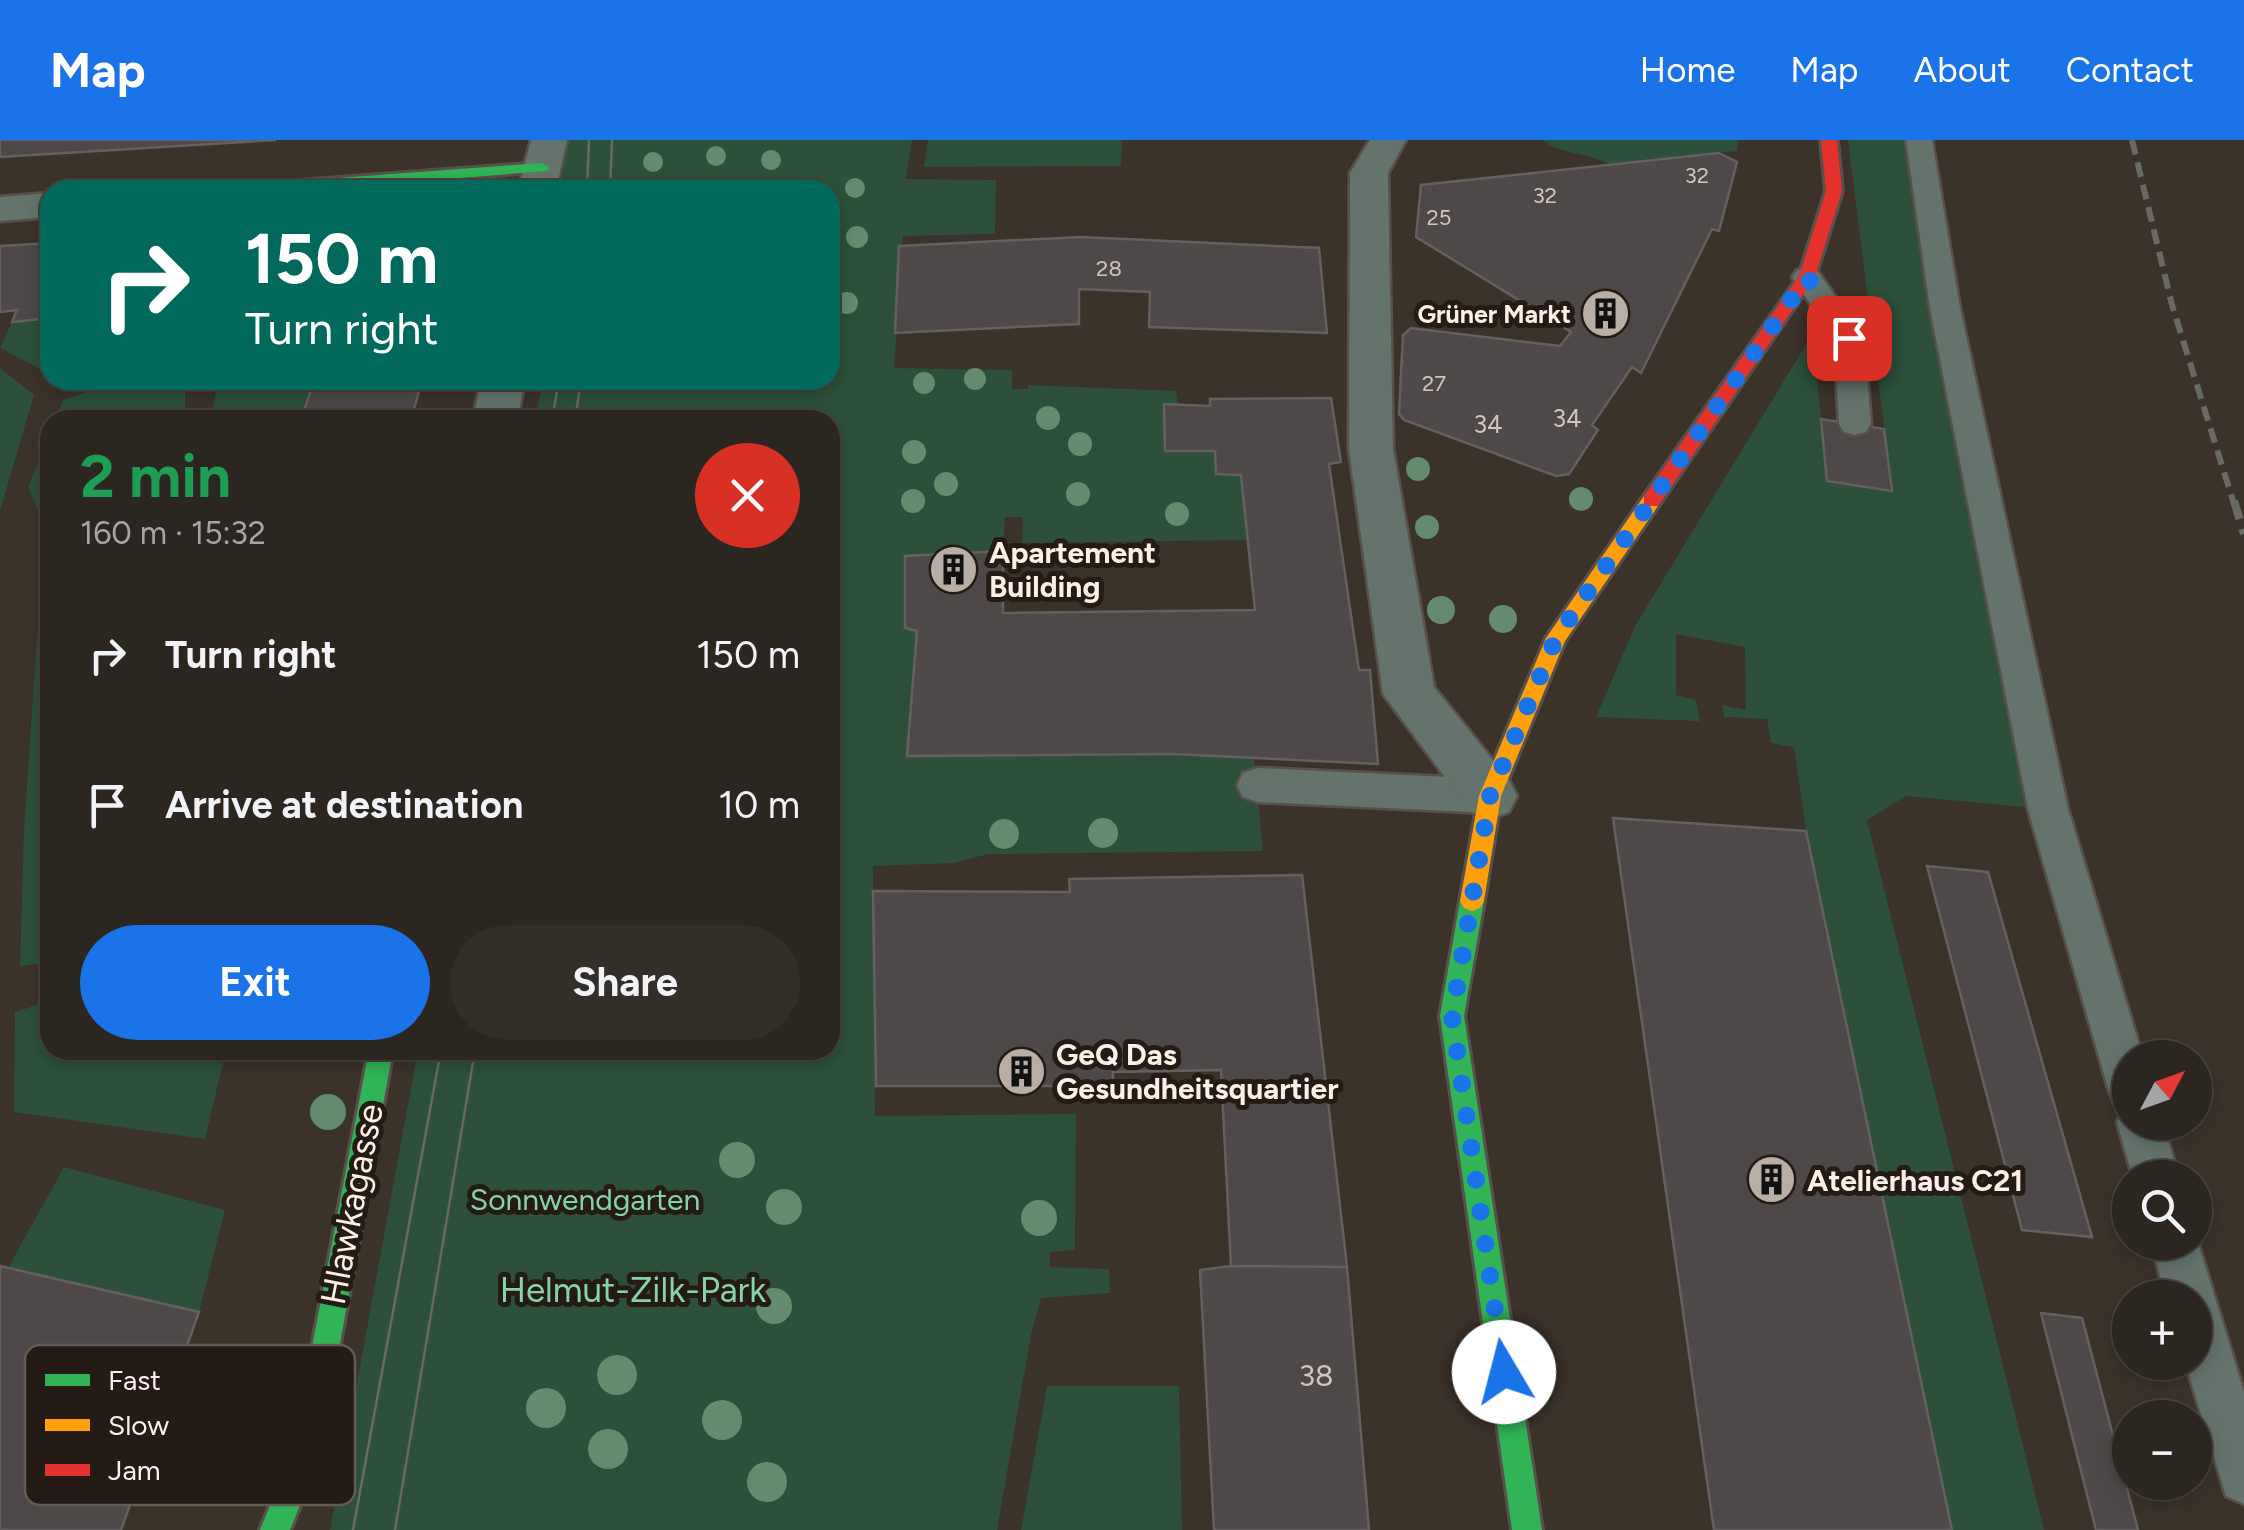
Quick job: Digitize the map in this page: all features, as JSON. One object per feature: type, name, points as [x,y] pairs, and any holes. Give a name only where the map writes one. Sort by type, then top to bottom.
[{"type":"street","points":[[1388,140],[1369,174],[1371,449],[1410,694],[1490,796]]},
{"type":"street","points":[[1527,1530],[1452,1016],[1490,796],[1556,638],[1807,277],[1834,192],[1830,140]]},
{"type":"street","points":[[369,180],[543,166]]},
{"type":"street","points":[[0,209],[40,206]]},
{"type":"street","name":"Hlawkagasse","points":[[326,1345],[379,1060]]},
{"type":"street","name":"Hlawkagasse","points":[[275,1530],[285,1505]]},
{"type":"lane","points":[[1920,140],[1945,308],[2048,809],[2116,1040]]},
{"type":"lane","points":[[1807,277],[1849,338],[1855,424]]},
{"type":"lane","points":[[1257,785],[1490,796]]},
{"type":"lane","points":[[2212,1369],[2244,1478]]},
{"type":"green space","name":"Helmut-Zilk-Park","points":[[568,140],[912,140],[906,179],[996,180],[995,234],[903,236],[894,368],[1012,370],[1012,389],[1028,389],[1028,385],[1176,391],[1178,404],[1165,404],[1215,451],[1216,474],[1241,475],[1247,540],[1022,543],[1023,517],[1005,517],[1003,551],[905,556],[905,628],[917,631],[908,756],[1172,754],[1254,758],[1263,851],[988,854],[954,863],[873,866],[875,1116],[1076,1114],[1075,1250],[1050,1252],[1050,1267],[1109,1269],[1110,1293],[1041,1298],[997,1530],[330,1530],[335,1505],[355,1505],[355,1394],[416,1060],[840,1060],[840,410],[537,410],[541,390],[840,390],[840,180],[558,180]]},
{"type":"green space","points":[[928,140],[1122,140],[1121,166],[924,167]]},
{"type":"green space","points":[[1541,140],[1738,140],[1737,151],[1610,165]]},
{"type":"green space","points":[[1848,140],[1911,140],[2025,807],[1906,796],[1867,820],[2044,1530],[1952,1530],[1806,831],[1794,747],[1771,743],[1767,719],[1724,717],[1722,705],[1746,710],[1745,647],[1676,634],[1676,695],[1696,700],[1700,721],[1596,717],[1635,626],[1813,333],[1827,480],[1892,490]]},
{"type":"green space","points":[[40,319],[40,369],[0,348],[12,322]]},
{"type":"green space","points":[[0,368],[34,395],[0,511]]},
{"type":"green space","points":[[94,390],[185,390],[185,410],[59,410],[63,400]]},
{"type":"green space","points":[[216,390],[311,390],[304,410],[213,410]]},
{"type":"green space","points":[[40,458],[40,515],[28,487]]},
{"type":"green space","points":[[40,636],[40,964],[20,966],[24,831]]},
{"type":"green space","points":[[40,1004],[40,1060],[224,1060],[205,1139],[14,1112],[15,1012]]},
{"type":"green space","points":[[64,1167],[225,1210],[199,1312],[8,1268]]},
{"type":"green space","points":[[1047,1386],[1179,1386],[1182,1530],[1021,1530]]},
{"type":"building","points":[[0,140],[276,140],[0,157]]},
{"type":"building","name":"Grüner Markt","points":[[1719,153],[1737,162],[1719,231],[1712,229],[1641,373],[1632,367],[1592,425],[1598,430],[1569,474],[1556,476],[1404,420],[1399,414],[1403,335],[1411,328],[1560,346],[1571,332],[1416,237],[1421,185]]},
{"type":"building","points":[[1080,237],[1319,248],[1327,333],[1149,327],[1150,292],[1079,289],[1079,324],[895,333],[899,246]]},
{"type":"building","points":[[40,244],[40,319],[12,322],[17,310],[0,312],[0,246]]},
{"type":"building","points":[[311,390],[419,390],[414,410],[304,410]]},
{"type":"building","name":"Apartement Building","points":[[1331,398],[1341,462],[1329,464],[1359,670],[1370,670],[1378,764],[1172,754],[907,756],[917,631],[905,628],[905,556],[1003,551],[1003,613],[1255,610],[1241,475],[1216,474],[1215,451],[1165,451],[1164,404],[1210,406],[1210,399]]},
{"type":"building","points":[[1821,419],[1884,429],[1892,491],[1827,481]]},
{"type":"building","name":"Atelierhaus C21","points":[[1613,818],[1806,831],[1952,1530],[1714,1530]]},
{"type":"building","points":[[1927,866],[1988,872],[2092,1237],[2022,1230]]},
{"type":"building","name":"GeQ Das Gesundheitsquartier","points":[[1302,875],[1347,1267],[1231,1266],[1221,1070],[1113,1072],[1113,1086],[876,1086],[873,891],[1070,892],[1069,879]]},
{"type":"building","points":[[0,1266],[199,1312],[187,1345],[25,1345],[25,1505],[130,1505],[121,1530],[0,1530]]},
{"type":"building","points":[[1231,1266],[1347,1267],[1369,1530],[1214,1530],[1200,1270]]},
{"type":"building","points":[[2041,1313],[2082,1318],[2112,1432],[2112,1500],[2130,1500],[2138,1530],[2096,1530]]},
{"type":"tram line","points":[[587,180],[589,140]]},
{"type":"tram line","points":[[610,180],[612,140]]},
{"type":"tram line","points":[[554,410],[557,390]]},
{"type":"tram line","points":[[576,410],[580,390]]},
{"type":"tram line","points":[[353,1530],[439,1060]]},
{"type":"tram line","points":[[395,1530],[473,1060]]},
{"type":"railway","points":[[2132,140],[2172,305],[2234,504]]},
{"type":"railway","points":[[2234,501],[2244,534]]},
{"type":"traffic: fast","points":[[380,180],[542,168]]},
{"type":"traffic: fast","points":[[1472,901],[1452,1016],[1527,1530]]},
{"type":"traffic: fast","points":[[326,1345],[379,1060]]},
{"type":"traffic: fast","points":[[275,1530],[285,1505]]},
{"type":"traffic: slow","points":[[1472,901],[1490,796],[1556,638],[1651,501]]},
{"type":"traffic: jam","points":[[1651,501],[1807,277],[1834,191],[1829,140]]},
{"type":"place","name":"Grüner Markt","points":[[1606,314]]},
{"type":"place","name":"Apartement Building","points":[[954,569]]},
{"type":"place","name":"GeQ Das Gesundheitsquartier","points":[[1021,1071]]},
{"type":"place","name":"Atelierhaus C21","points":[[1772,1180]]},
{"type":"route","points":[[1504,1372],[1452,1016],[1490,796],[1556,638],[1807,277],[1849,338]]},
{"type":"park label","name":"Sonnwendgarten","points":[[585,1199]]}]
